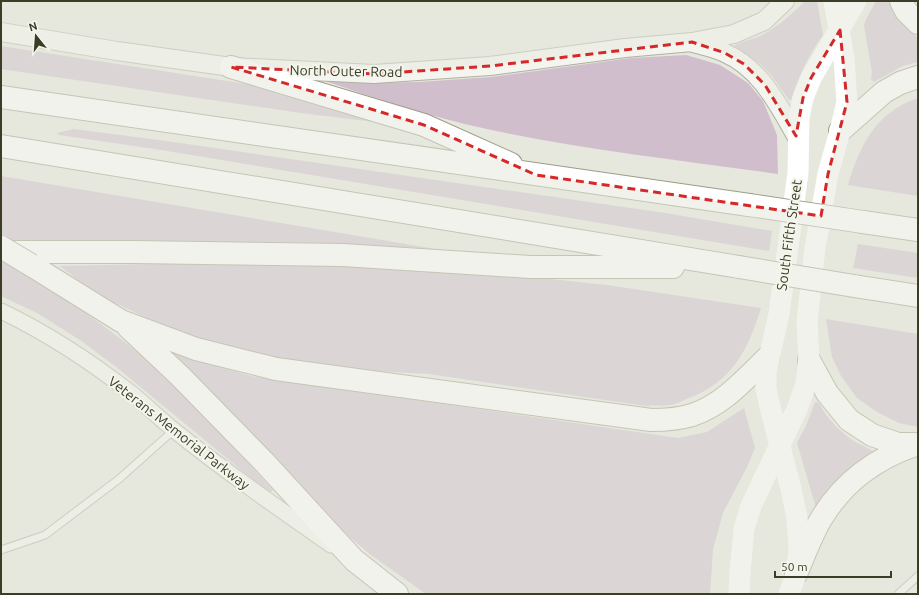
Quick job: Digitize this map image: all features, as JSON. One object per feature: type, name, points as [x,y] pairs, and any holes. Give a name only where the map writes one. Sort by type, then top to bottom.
[{"type":"highway","points":[[901,1],[906,10],[918,23]]},
{"type":"highway","points":[[231,67],[424,125],[536,175]]},
{"type":"highway","points":[[840,131],[884,92],[900,83],[918,78]]},
{"type":"highway","points":[[1,97],[918,230]]},
{"type":"highway","points":[[1,146],[918,296]]},
{"type":"highway","points":[[1,247],[121,321],[180,376],[260,458],[354,560],[397,594]]},
{"type":"highway","points":[[1,252],[343,255],[530,267],[739,267]]},
{"type":"highway","points":[[121,321],[196,349],[276,369],[651,420],[691,415],[706,408],[730,393],[768,357]]},
{"type":"highway","points":[[809,360],[827,393],[849,420],[872,435],[898,444],[918,444]]},
{"type":"highway","points":[[792,584],[821,519],[836,498],[853,479],[874,463],[901,450],[918,444]]},
{"type":"main road","name":"South Fifth Street","points":[[739,594],[744,529],[751,506],[798,406],[806,383],[809,360],[808,322],[815,248],[828,174],[840,131],[847,97],[840,30],[834,1]]},
{"type":"main road","name":"South Fifth Street","points":[[792,584],[799,549],[797,518],[766,389],[766,372],[768,357],[779,314],[798,173],[799,118],[803,98],[811,78],[856,1]]},
{"type":"street","name":"North Outer Road","points":[[1,32],[231,67],[374,74],[490,66],[625,48],[692,42],[734,34],[764,21],[786,1]]},
{"type":"street","points":[[692,42],[725,53],[744,64],[765,85],[798,139]]},
{"type":"street","name":"Veterans Memorial Parkway","points":[[1,311],[56,341],[132,394],[174,430],[255,492],[354,560]]},
{"type":"lane","points":[[1,550],[45,535],[119,479],[174,430]]},
{"type":"lane","points":[[898,594],[918,576]]},
{"type":"highlighted area","points":[[840,30],[847,102],[828,174],[821,216],[536,175],[424,125],[231,67],[374,74],[490,66],[692,42],[725,53],[744,64],[765,85],[796,136],[803,98],[811,78]]},
{"type":"shaded area","points":[[805,1],[817,1],[823,35],[808,59],[791,100],[789,100],[771,75],[759,63],[734,46],[754,39],[773,29]]},
{"type":"shaded area","points":[[876,1],[888,1],[900,20],[918,38],[918,62],[903,66],[874,82],[871,79],[872,72],[864,26],[866,19]]},
{"type":"shaded area","points":[[1,46],[253,85],[312,99],[375,122],[301,113],[1,69]]},
{"type":"shaded area","points":[[686,55],[720,65],[748,83],[763,101],[777,135],[778,174],[596,149],[487,129],[424,113],[319,79],[364,83],[419,82],[491,77],[631,58]]},
{"type":"shaded area","points":[[918,98],[918,196],[848,185],[858,156],[872,132],[891,112],[903,104]]},
{"type":"shaded area","points":[[74,129],[665,213],[772,231],[769,251],[155,149],[59,135],[57,133]]},
{"type":"shaded area","points":[[1,176],[436,249],[332,243],[11,241],[1,235]]},
{"type":"shaded area","points":[[858,244],[918,253],[918,278],[853,268]]},
{"type":"shaded area","points":[[1,262],[10,262],[106,327],[160,371],[218,429],[273,490],[269,493],[115,366],[80,340],[37,313],[1,296]]},
{"type":"shaded area","points":[[200,263],[341,264],[484,272],[607,285],[761,308],[744,351],[727,374],[717,383],[676,404],[646,406],[429,374],[353,370],[270,359],[209,342],[147,318],[111,301],[82,283],[60,266]]},
{"type":"shaded area","points":[[826,319],[918,334],[918,427],[899,423],[877,412],[857,398],[841,376],[832,357]]},
{"type":"shaded area","points":[[159,347],[205,363],[251,376],[678,438],[707,432],[744,408],[755,448],[747,467],[723,513],[713,549],[710,594],[426,594],[371,555],[316,509]]},
{"type":"shaded area","points":[[815,402],[819,403],[835,426],[857,443],[874,452],[816,508],[797,443],[806,426]]}]
